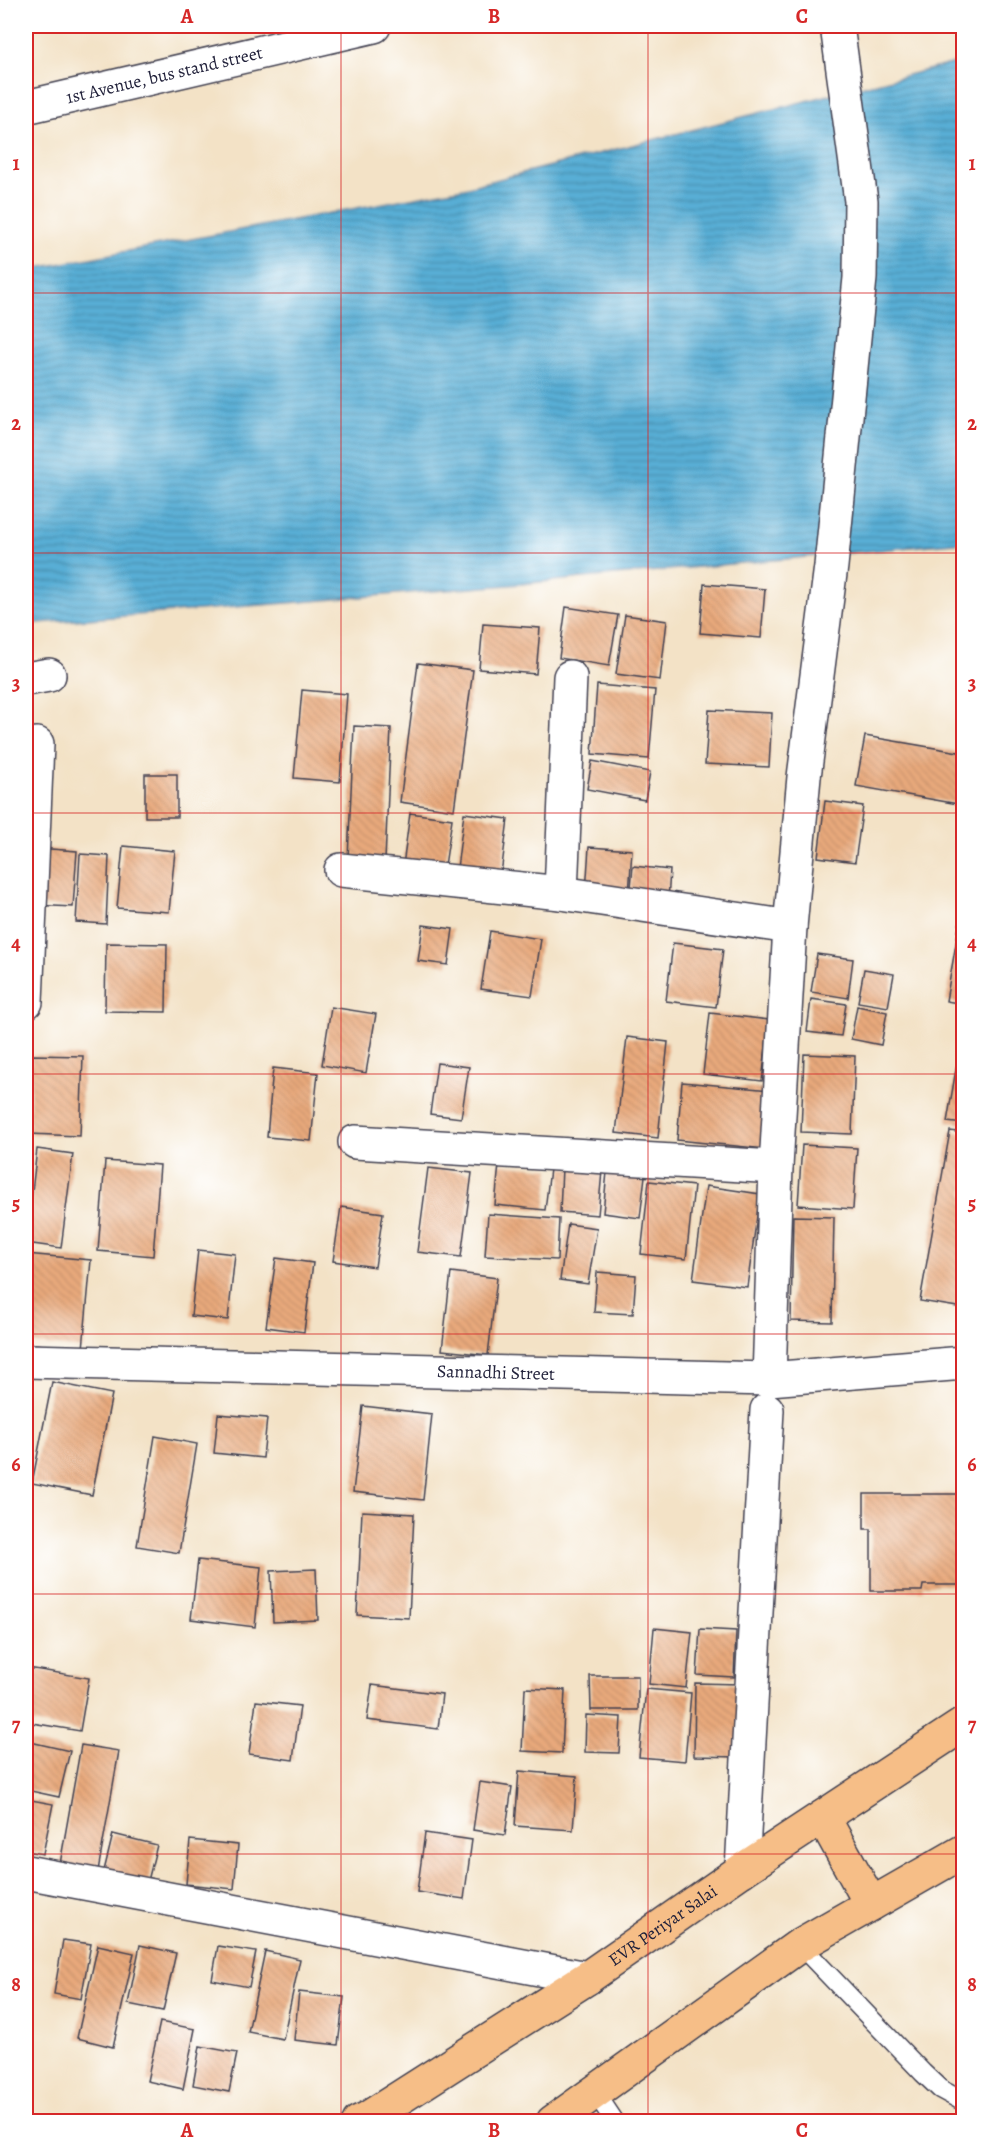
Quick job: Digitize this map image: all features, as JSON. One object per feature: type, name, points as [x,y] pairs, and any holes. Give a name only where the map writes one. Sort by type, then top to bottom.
[{"type":"main road","name":"EVR Periyar Salai","points":[[359,2121],[368,2118],[587,1978],[742,1870],[963,1724]]},
{"type":"main road","points":[[823,1817],[871,1904]]},
{"type":"main road","points":[[553,2121],[800,1945],[963,1851]]},
{"type":"street","name":"1st Avenue, bus stand street","points":[[26,107],[374,26]]},
{"type":"street","points":[[742,1870],[768,1395],[776,1167],[790,927],[804,777],[831,567],[860,278],[861,201],[837,26]]},
{"type":"street","points":[[561,893],[570,677]]},
{"type":"street","points":[[26,1002],[38,744]]},
{"type":"street","points":[[341,870],[561,893],[790,927]]},
{"type":"street","points":[[355,1142],[776,1167]]},
{"type":"street","name":"Sannadhi Street","points":[[26,1361],[768,1395],[963,1364]]},
{"type":"street","points":[[26,1872],[587,1978]]},
{"type":"lane","points":[[800,1945],[923,2073],[940,2089],[963,2102]]},
{"type":"lane","points":[[595,2092],[615,2121]]},
{"type":"water","points":[[963,61],[963,542],[520,584],[26,624],[26,270],[464,188]]},
{"type":"building","points":[[704,584],[765,589],[761,638],[700,633]]},
{"type":"building","points":[[566,607],[618,615],[609,666],[559,658]]},
{"type":"building","points":[[625,615],[667,621],[660,680],[616,674]]},
{"type":"building","points":[[483,624],[540,628],[536,674],[479,669]]},
{"type":"building","points":[[418,663],[473,670],[454,810],[400,802]]},
{"type":"building","points":[[597,685],[655,690],[649,759],[592,754]]},
{"type":"building","points":[[302,690],[347,694],[340,782],[294,778]]},
{"type":"building","points":[[709,710],[772,713],[769,767],[705,764]]},
{"type":"building","points":[[354,726],[391,728],[385,860],[348,858]]},
{"type":"building","points":[[865,736],[964,753],[964,805],[856,786]]},
{"type":"building","points":[[592,761],[650,772],[645,800],[587,789]]},
{"type":"building","points":[[145,774],[177,774],[177,817],[145,817]]},
{"type":"building","points":[[825,801],[863,806],[855,862],[818,857]]},
{"type":"building","points":[[410,813],[452,819],[443,879],[402,873]]},
{"type":"building","points":[[464,813],[508,819],[500,882],[456,876]]},
{"type":"building","points":[[123,846],[175,851],[169,912],[117,908]]},
{"type":"building","points":[[589,847],[632,850],[629,894],[586,892]]},
{"type":"building","points":[[37,848],[77,851],[73,907],[34,905]]},
{"type":"building","points":[[80,854],[109,856],[106,924],[76,922]]},
{"type":"building","points":[[633,866],[670,870],[668,901],[630,897]]},
{"type":"building","points":[[962,909],[964,909],[964,1004],[946,1001]]},
{"type":"building","points":[[423,925],[453,929],[448,965],[418,961]]},
{"type":"building","points":[[490,931],[541,939],[532,996],[481,989]]},
{"type":"building","points":[[106,943],[167,944],[166,1012],[105,1011]]},
{"type":"building","points":[[673,943],[723,949],[716,1007],[666,1001]]},
{"type":"building","points":[[817,954],[853,959],[848,998],[811,992]]},
{"type":"building","points":[[864,969],[894,974],[888,1007],[858,1002]]},
{"type":"building","points":[[811,999],[846,1004],[841,1036],[807,1032]]},
{"type":"building","points":[[857,1006],[887,1012],[881,1045],[851,1039]]},
{"type":"building","points":[[331,1007],[376,1014],[366,1073],[322,1065]]},
{"type":"building","points":[[710,1013],[769,1020],[762,1081],[703,1074]]},
{"type":"building","points":[[962,1034],[964,1034],[964,1124],[947,1122]]},
{"type":"building","points":[[627,1037],[668,1042],[658,1138],[616,1133]]},
{"type":"building","points":[[804,1054],[855,1056],[852,1134],[801,1132]]},
{"type":"building","points":[[31,1055],[83,1056],[80,1136],[29,1134]]},
{"type":"building","points":[[437,1063],[469,1067],[461,1118],[430,1114]]},
{"type":"building","points":[[273,1068],[318,1073],[311,1141],[267,1137]]},
{"type":"building","points":[[682,1082],[772,1090],[766,1149],[677,1140]]},
{"type":"building","points":[[950,1131],[964,1133],[964,1308],[920,1301]]},
{"type":"building","points":[[802,1145],[857,1148],[853,1209],[798,1205]]},
{"type":"building","points":[[37,1149],[73,1154],[61,1248],[26,1243]]},
{"type":"building","points":[[105,1161],[160,1165],[153,1256],[98,1251]]},
{"type":"building","points":[[499,1164],[550,1169],[545,1210],[495,1205]]},
{"type":"building","points":[[428,1168],[472,1173],[461,1257],[417,1252]]},
{"type":"building","points":[[562,1168],[602,1171],[598,1215],[560,1212]]},
{"type":"building","points":[[607,1172],[645,1176],[640,1218],[603,1213]]},
{"type":"building","points":[[649,1181],[694,1186],[686,1259],[641,1254]]},
{"type":"building","points":[[706,1186],[760,1194],[747,1287],[693,1280]]},
{"type":"building","points":[[341,1207],[383,1213],[375,1267],[333,1261]]},
{"type":"building","points":[[488,1214],[559,1219],[557,1260],[485,1256]]},
{"type":"building","points":[[793,1216],[834,1217],[832,1322],[791,1321]]},
{"type":"building","points":[[568,1224],[597,1228],[588,1284],[560,1280]]},
{"type":"building","points":[[198,1250],[235,1254],[228,1320],[191,1316]]},
{"type":"building","points":[[26,1254],[91,1260],[83,1349],[26,1343]]},
{"type":"building","points":[[276,1258],[313,1263],[304,1332],[266,1327]]},
{"type":"building","points":[[451,1272],[497,1278],[488,1355],[442,1350]]},
{"type":"building","points":[[597,1272],[636,1275],[633,1314],[594,1312]]},
{"type":"building","points":[[52,1382],[112,1394],[92,1495],[32,1483]]},
{"type":"building","points":[[363,1406],[432,1414],[423,1500],[353,1492]]},
{"type":"building","points":[[218,1414],[267,1418],[263,1458],[214,1453]]},
{"type":"building","points":[[155,1436],[197,1444],[179,1553],[137,1546]]},
{"type":"building","points":[[864,1494],[964,1494],[964,1585],[923,1585],[922,1591],[871,1591],[871,1529],[864,1529]]},
{"type":"building","points":[[362,1511],[414,1514],[409,1618],[357,1615]]},
{"type":"building","points":[[198,1560],[261,1567],[255,1627],[191,1619]]},
{"type":"building","points":[[316,1569],[318,1620],[273,1622],[271,1571]]},
{"type":"building","points":[[654,1628],[692,1632],[686,1688],[649,1684]]},
{"type":"building","points":[[700,1629],[736,1631],[734,1677],[697,1675]]},
{"type":"building","points":[[28,1668],[89,1678],[80,1731],[26,1722]]},
{"type":"building","points":[[590,1676],[638,1676],[638,1710],[591,1710]]},
{"type":"building","points":[[695,1683],[740,1684],[739,1757],[694,1756]]},
{"type":"building","points":[[372,1685],[442,1694],[438,1729],[367,1720]]},
{"type":"building","points":[[525,1688],[565,1690],[562,1753],[522,1751]]},
{"type":"building","points":[[646,1689],[691,1693],[685,1761],[639,1757]]},
{"type":"building","points":[[256,1701],[300,1706],[293,1760],[249,1754]]},
{"type":"building","points":[[586,1715],[621,1717],[619,1753],[585,1752]]},
{"type":"building","points":[[26,1741],[70,1751],[59,1797],[26,1790]]},
{"type":"building","points":[[81,1745],[119,1751],[98,1871],[60,1864]]},
{"type":"building","points":[[519,1771],[577,1776],[573,1830],[515,1826]]},
{"type":"building","points":[[480,1782],[512,1787],[505,1835],[473,1830]]},
{"type":"building","points":[[26,1799],[53,1804],[43,1854],[26,1851]]},
{"type":"building","points":[[425,1833],[472,1840],[464,1899],[417,1892]]},
{"type":"building","points":[[113,1834],[157,1845],[146,1889],[102,1879]]},
{"type":"building","points":[[190,1840],[238,1845],[234,1889],[186,1884]]},
{"type":"building","points":[[63,1940],[91,1944],[81,1999],[54,1994]]},
{"type":"building","points":[[98,1945],[134,1953],[113,2047],[77,2038]]},
{"type":"building","points":[[140,1945],[176,1953],[163,2011],[128,2004]]},
{"type":"building","points":[[218,1946],[256,1952],[249,1987],[212,1980]]},
{"type":"building","points":[[265,1951],[300,1959],[283,2039],[248,2032]]},
{"type":"building","points":[[299,1992],[344,1997],[338,2045],[294,2040]]},
{"type":"building","points":[[160,2022],[195,2029],[183,2089],[147,2081]]},
{"type":"building","points":[[200,2046],[237,2053],[229,2092],[193,2085]]}]
